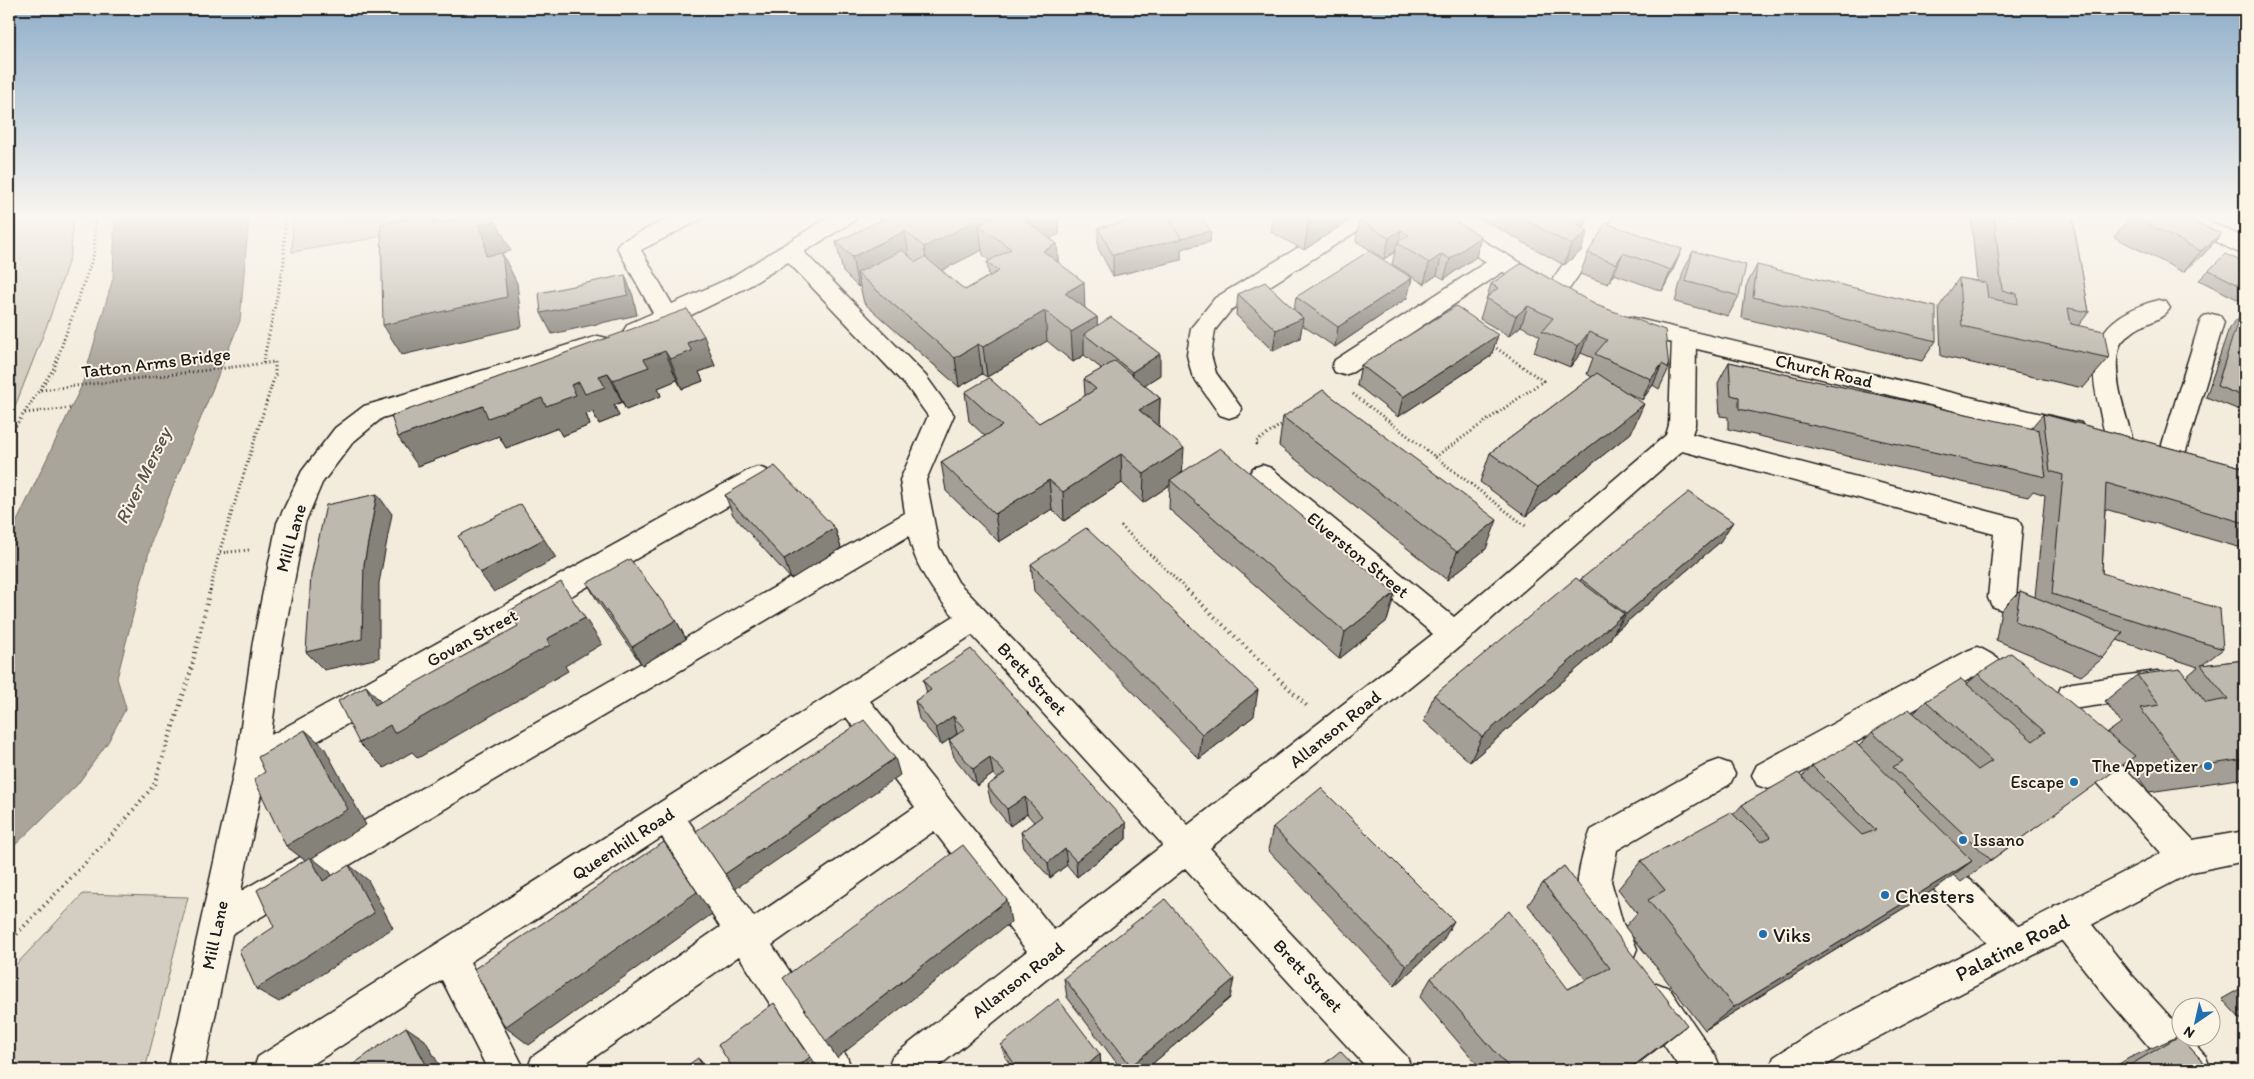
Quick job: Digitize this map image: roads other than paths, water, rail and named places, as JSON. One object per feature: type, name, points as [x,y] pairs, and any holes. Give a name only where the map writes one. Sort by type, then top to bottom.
[{"type":"street","points":[[638,265],[667,317]]},
{"type":"street","name":"Mill Lane","points":[[186,1070],[252,762],[268,641],[285,547],[291,523],[310,478],[344,435],[373,412],[616,338],[667,317],[738,283],[767,265]]},
{"type":"street","name":"Brett Street","points":[[803,265],[917,382],[941,415],[913,480],[925,548],[948,590],[1188,846],[1394,1070]]},
{"type":"street","points":[[1229,409],[1204,375],[1199,355],[1203,328],[1223,304],[1286,265]]},
{"type":"street","points":[[1348,369],[1497,265]]},
{"type":"street","points":[[1508,265],[1563,298],[1579,265]]},
{"type":"street","points":[[2120,442],[2105,376],[2105,355],[2113,336],[2127,324],[2158,308]]},
{"type":"street","name":"Church Road","points":[[1606,319],[2181,456],[2212,322]]},
{"type":"street","points":[[1684,338],[1682,425],[1677,440],[2008,527],[2002,598]]},
{"type":"street","name":"Allanson Road","points":[[905,1070],[1454,634],[1677,440]]},
{"type":"street","name":"Govan Street","points":[[252,762],[771,470]]},
{"type":"street","name":"Elverston Street","points":[[1262,476],[1454,634]]},
{"type":"street","points":[[217,924],[920,517]]},
{"type":"street","name":"Queenhill Road","points":[[270,1070],[975,618]]},
{"type":"street","points":[[1768,775],[1826,760],[1977,660],[2035,708]]},
{"type":"street","points":[[2072,696],[2188,679]]},
{"type":"street","points":[[850,699],[1051,954]]},
{"type":"street","points":[[2064,733],[2094,757],[2187,857]]},
{"type":"street","points":[[1703,1070],[1608,932],[1594,881],[1603,841],[1719,774]]},
{"type":"street","points":[[546,1070],[937,810]]},
{"type":"street","points":[[667,816],[834,1070]]},
{"type":"street","points":[[1900,833],[2013,946]]},
{"type":"street","name":"Palatine Road","points":[[1787,1070],[1825,1045],[2187,857],[2245,846]]},
{"type":"street","points":[[2066,919],[2119,986],[2193,1070]]},
{"type":"street","points":[[448,956],[507,1070]]},
{"type":"water","name":"River Mersey","points":[[113,265],[245,265],[240,321],[153,536],[117,678],[126,708],[108,742],[77,785],[9,851],[9,538],[82,385],[113,278]]},
{"type":"place","name":"The Appetizer","points":[[2208,766]]},
{"type":"place","name":"Escape","points":[[2074,782]]},
{"type":"place","name":"Issano","points":[[1963,840]]},
{"type":"place","name":"Chesters","points":[[1885,895]]},
{"type":"place","name":"Viks","points":[[1763,934]]}]
